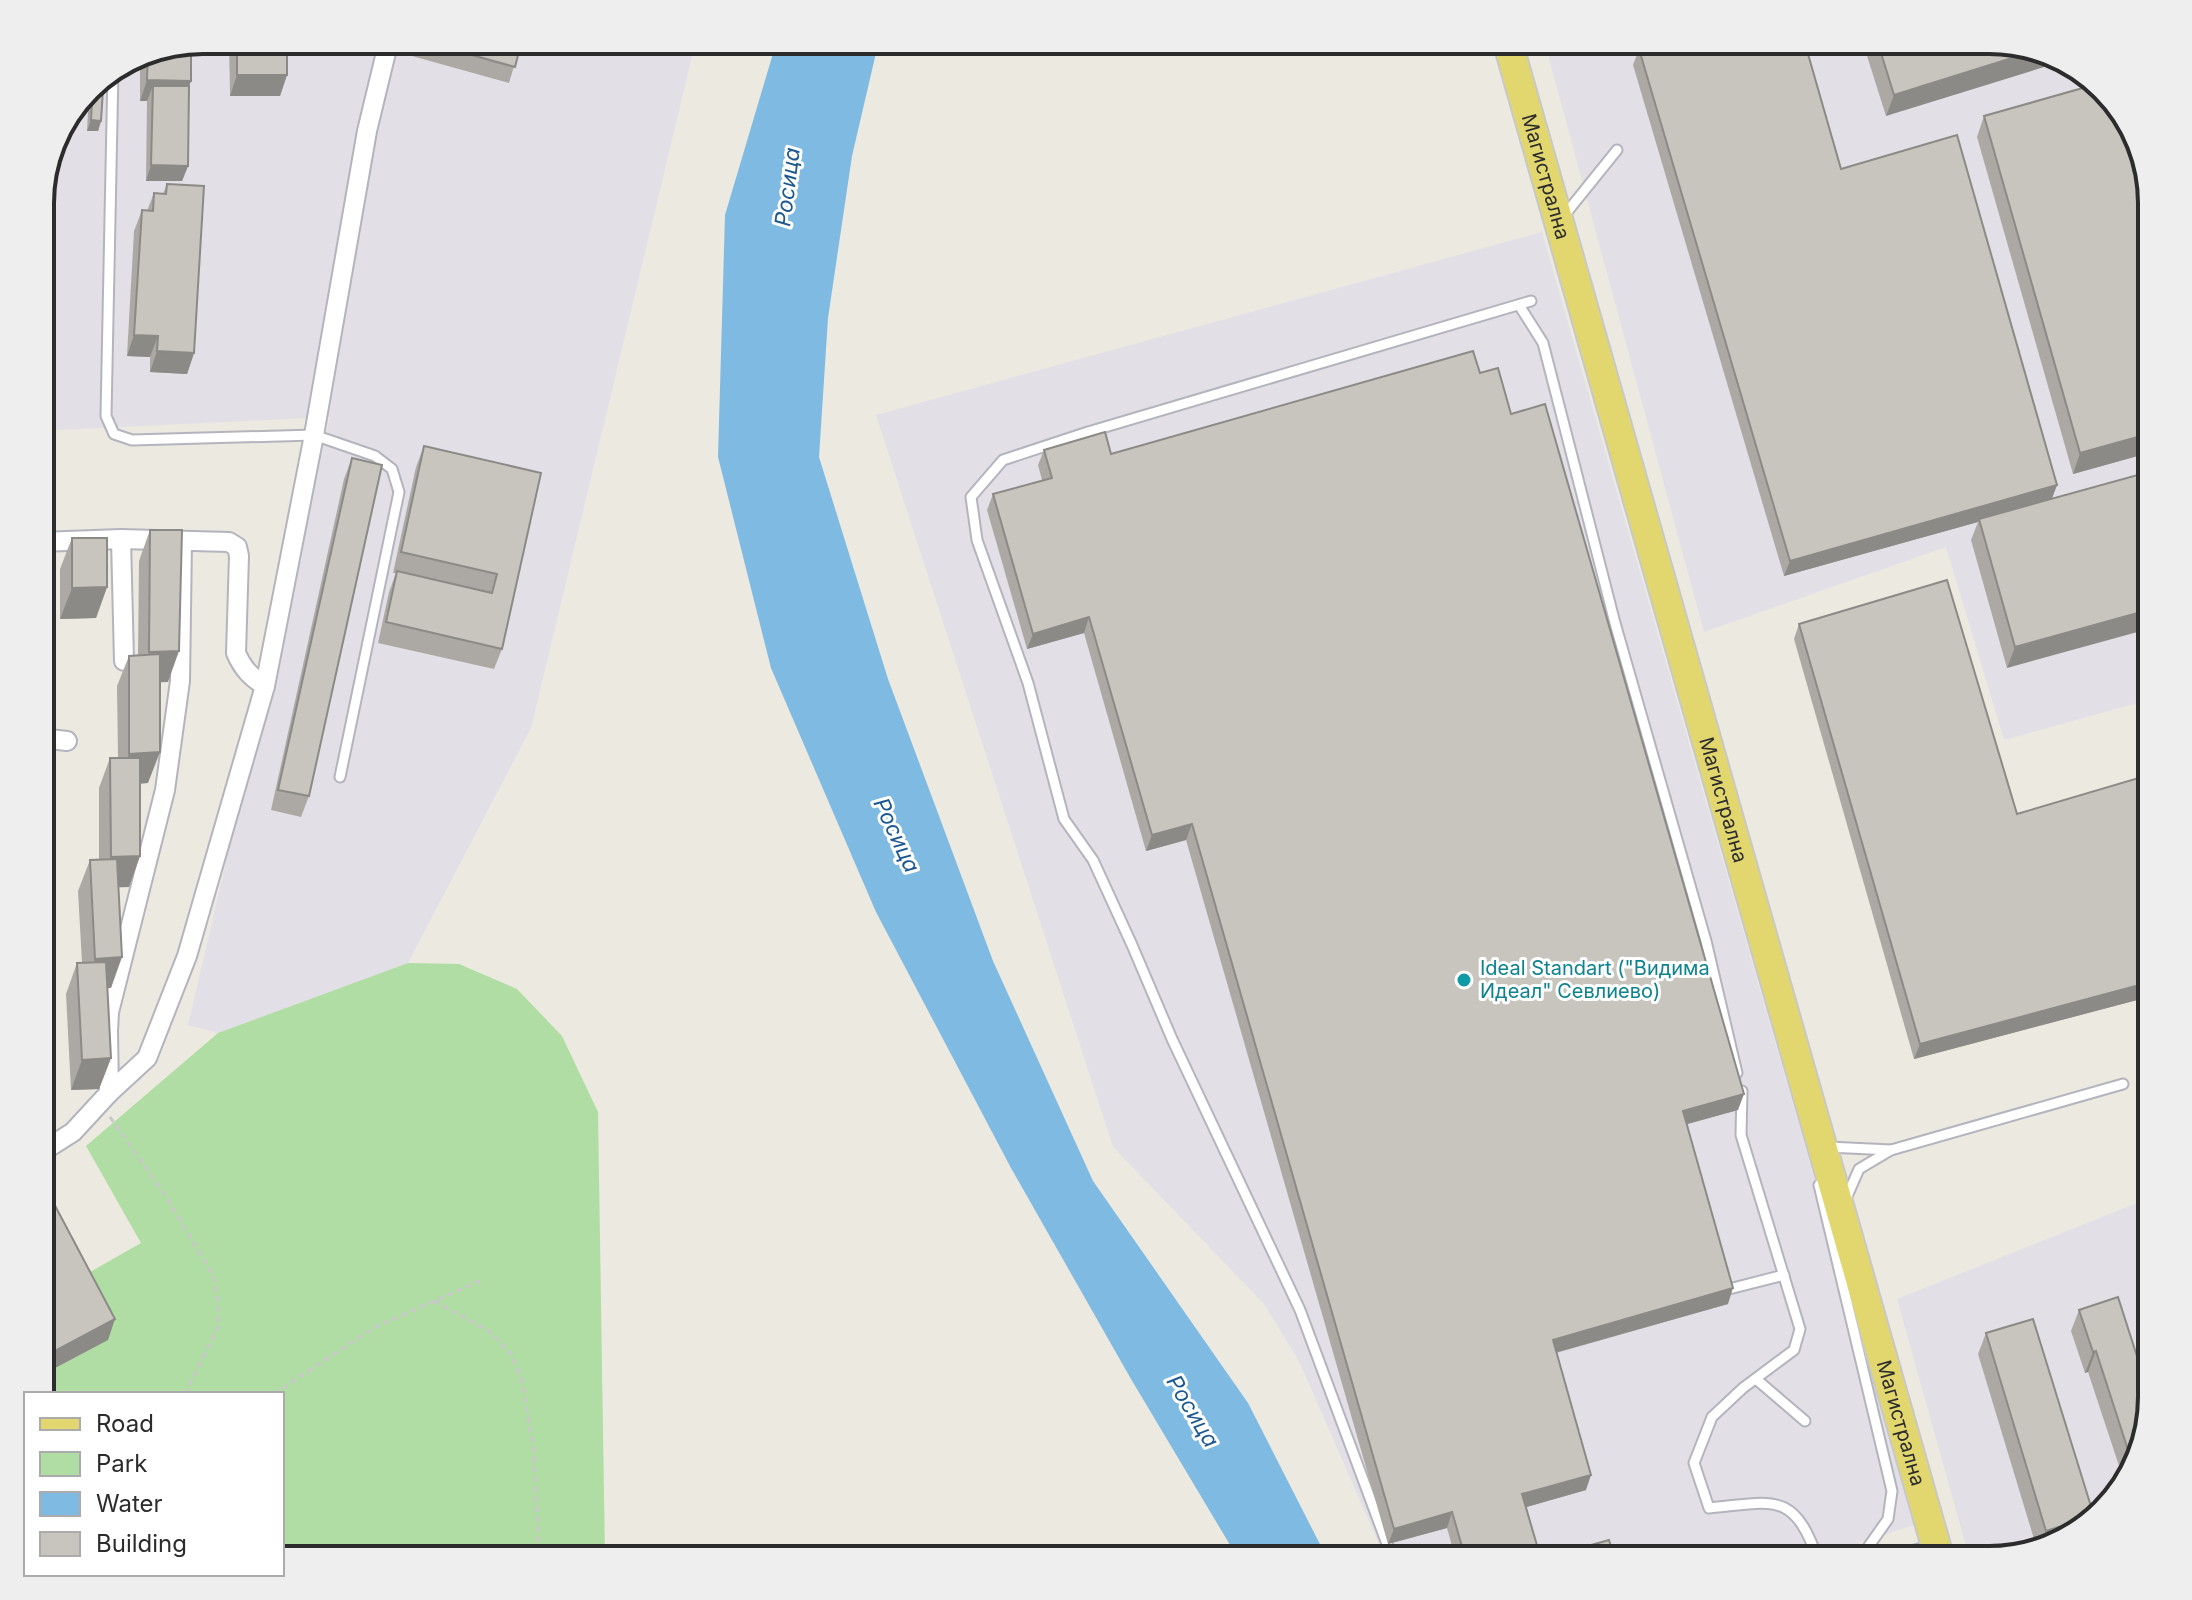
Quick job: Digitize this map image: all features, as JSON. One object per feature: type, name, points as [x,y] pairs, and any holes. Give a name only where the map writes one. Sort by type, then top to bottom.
[{"type":"main road","name":"Магистрална","points":[[1511,54],[1936,1546]]},
{"type":"street","points":[[54,1144],[73,1132],[147,1058],[187,956],[265,686],[314,435],[367,131],[386,54]]},
{"type":"street","points":[[54,541],[121,539],[229,542],[237,547],[236,653],[242,667],[265,686]]},
{"type":"street","points":[[121,539],[124,661]]},
{"type":"street","points":[[105,1098],[109,1012],[157,828],[172,745],[180,681],[182,541]]},
{"type":"street","points":[[54,740],[67,741]]},
{"type":"lane","points":[[113,85],[106,416],[114,434],[132,440],[314,435],[375,456],[392,469],[399,492],[340,777]]},
{"type":"lane","points":[[1558,223],[1617,150]]},
{"type":"lane","points":[[1388,1546],[1300,1310],[1172,1039],[1093,860],[1064,819],[1028,683],[977,540],[971,497],[1003,460],[1531,301]]},
{"type":"lane","points":[[1519,305],[1543,343],[1615,623],[1706,941],[1742,1091],[1741,1135],[1800,1329],[1794,1350],[1712,1417],[1694,1463],[1709,1508],[1777,1503],[1798,1516],[1812,1546]]},
{"type":"lane","points":[[1841,1211],[1859,1169],[1891,1150],[2123,1084]]},
{"type":"lane","points":[[1869,1546],[1888,1519],[1892,1491],[1815,1170],[1822,1146],[1891,1150]]},
{"type":"lane","points":[[1729,1289],[1784,1275]]},
{"type":"lane","points":[[1756,1379],[1805,1421]]},
{"type":"path","points":[[105,1098],[213,1275],[219,1325],[186,1392]]},
{"type":"path","points":[[277,1392],[373,1328],[484,1279]]},
{"type":"path","points":[[434,1301],[489,1331],[511,1354],[521,1376],[534,1451],[538,1546]]},
{"type":"shaded area","points":[[193,54],[693,54],[531,728],[408,963],[218,1033],[188,1025],[330,417],[54,430],[55,184],[69,137],[91,105],[120,79],[137,69]]},
{"type":"shaded area","points":[[1548,54],[1999,54],[2046,65],[2080,85],[2107,112],[2123,137],[2137,184],[2138,703],[2004,740],[1946,547],[1704,632]]},
{"type":"shaded area","points":[[1542,232],[1914,1525],[1850,1546],[1380,1546],[1299,1361],[1264,1304],[1113,1147],[876,415]]},
{"type":"shaded area","points":[[2138,1203],[2138,1407],[2135,1426],[2123,1463],[2107,1488],[2080,1515],[2055,1531],[2027,1541],[2008,1545],[1966,1546],[1897,1299]]},
{"type":"green space","points":[[408,963],[459,964],[517,989],[562,1036],[598,1112],[605,1546],[284,1546],[284,1392],[54,1392],[54,1339],[76,1280],[141,1243],[86,1146],[218,1033]]},
{"type":"water","name":"Росица","points":[[773,54],[876,54],[852,156],[828,318],[819,457],[888,679],[993,961],[1093,1181],[1248,1403],[1321,1546],[1231,1546],[1011,1168],[876,912],[771,668],[718,457],[725,215]]},
{"type":"building","points":[[191,54],[191,81],[147,80],[148,64]]},
{"type":"building","points":[[237,54],[287,54],[287,75],[237,75]]},
{"type":"building","points":[[468,54],[518,54],[515,67]]},
{"type":"building","points":[[1640,54],[1808,54],[1841,169],[1957,135],[2057,485],[1790,561]]},
{"type":"building","points":[[1881,54],[2016,57],[1894,95]]},
{"type":"building","points":[[153,86],[189,86],[188,166],[151,165]]},
{"type":"building","points":[[2083,88],[2107,112],[2123,137],[2133,165],[2138,203],[2138,437],[2080,453],[1984,116]]},
{"type":"building","points":[[103,93],[101,121],[91,120],[92,104]]},
{"type":"building","points":[[167,184],[204,186],[194,353],[157,351],[158,336],[134,335],[142,210],[153,211],[154,193],[166,194]]},
{"type":"building","name":"Ideal Standart (\"Видима Идеал\" Севлиево)","points":[[1473,351],[1480,373],[1498,368],[1511,414],[1545,404],[1744,1094],[1683,1111],[1733,1288],[1553,1340],[1591,1475],[1522,1494],[1537,1546],[1462,1546],[1452,1512],[1394,1529],[1192,824],[1152,835],[1089,617],[1033,634],[993,494],[1052,478],[1044,450],[1105,432],[1111,454]]},
{"type":"building","points":[[424,446],[541,473],[502,649],[386,622],[397,571],[492,593],[497,574],[401,552]]},
{"type":"building","points":[[352,458],[382,465],[309,796],[278,790]]},
{"type":"building","points":[[2138,475],[2138,613],[2015,647],[1979,519]]},
{"type":"building","points":[[150,530],[182,530],[179,651],[149,652]]},
{"type":"building","points":[[72,538],[107,538],[107,587],[72,588]]},
{"type":"building","points":[[1947,580],[2017,814],[2138,778],[2138,985],[1920,1044],[1799,624]]},
{"type":"building","points":[[160,654],[160,752],[129,754],[129,656]]},
{"type":"building","points":[[110,758],[140,758],[140,856],[111,857]]},
{"type":"building","points":[[117,859],[122,957],[95,959],[90,860]]},
{"type":"building","points":[[106,962],[111,1058],[82,1060],[77,963]]},
{"type":"building","points":[[54,1204],[115,1319],[54,1352]]},
{"type":"building","points":[[2118,1297],[2138,1359],[2138,1407],[2128,1450],[2096,1351],[2093,1352],[2079,1310]]},
{"type":"building","points":[[2033,1319],[2091,1505],[2065,1525],[2046,1531],[1986,1333]]},
{"type":"building","name":"Ideal Standart (\"Видима Идеал\" Севлиево)","points":[[1609,1540],[1611,1546],[1588,1546]]},
{"type":"place","name":"Ideal Standart (\"Видима Идеал\" Севлиево)","points":[[1464,980]]}]
